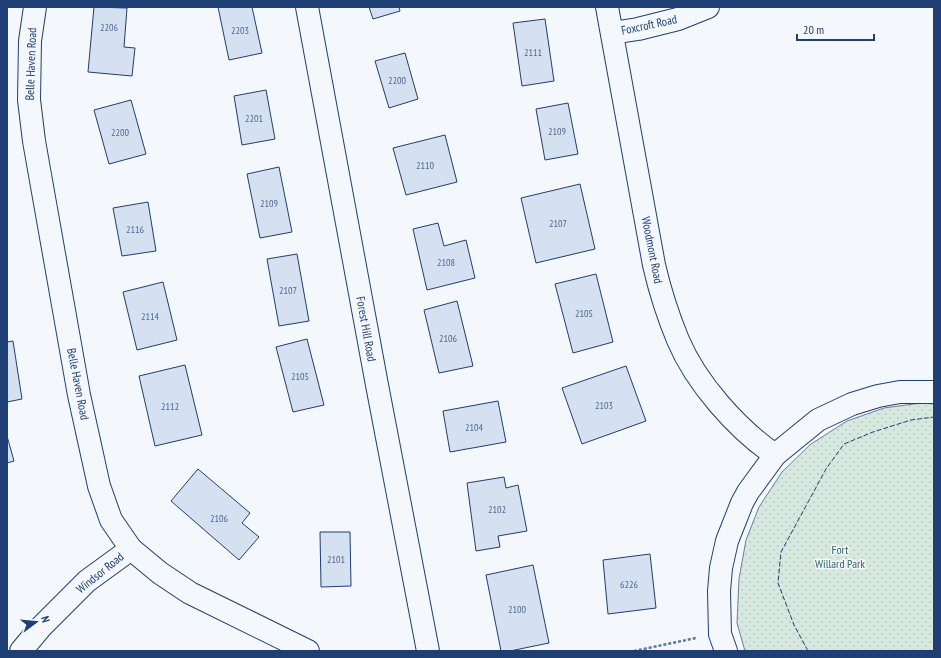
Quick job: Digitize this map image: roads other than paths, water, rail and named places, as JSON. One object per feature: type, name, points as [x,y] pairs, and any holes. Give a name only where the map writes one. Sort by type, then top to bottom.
[{"type":"street","name":"Belle Haven Road","points":[[35,7],[30,41],[30,100],[34,141],[79,395],[99,486],[111,520],[131,549],[160,573],[190,593],[308,651]]},
{"type":"street","name":"Forest Hill Road","points":[[307,7],[428,651]]},
{"type":"street","name":"Woodmont Road","points":[[607,7],[654,265],[661,295],[679,341],[691,365],[715,399],[741,427],[759,444],[775,456]]},
{"type":"street","name":"Foxcroft Road","points":[[612,33],[638,29],[678,19],[708,7]]},
{"type":"street","points":[[723,642],[720,583],[721,568],[727,541],[748,492],[775,456],[818,420],[852,404],[878,396],[900,392],[934,392]]},
{"type":"street","name":"Windsor Road","points":[[21,651],[41,627],[87,581],[131,549]]},
{"type":"park label","name":"Fort Willard Park","points":[[840,557]]}]
